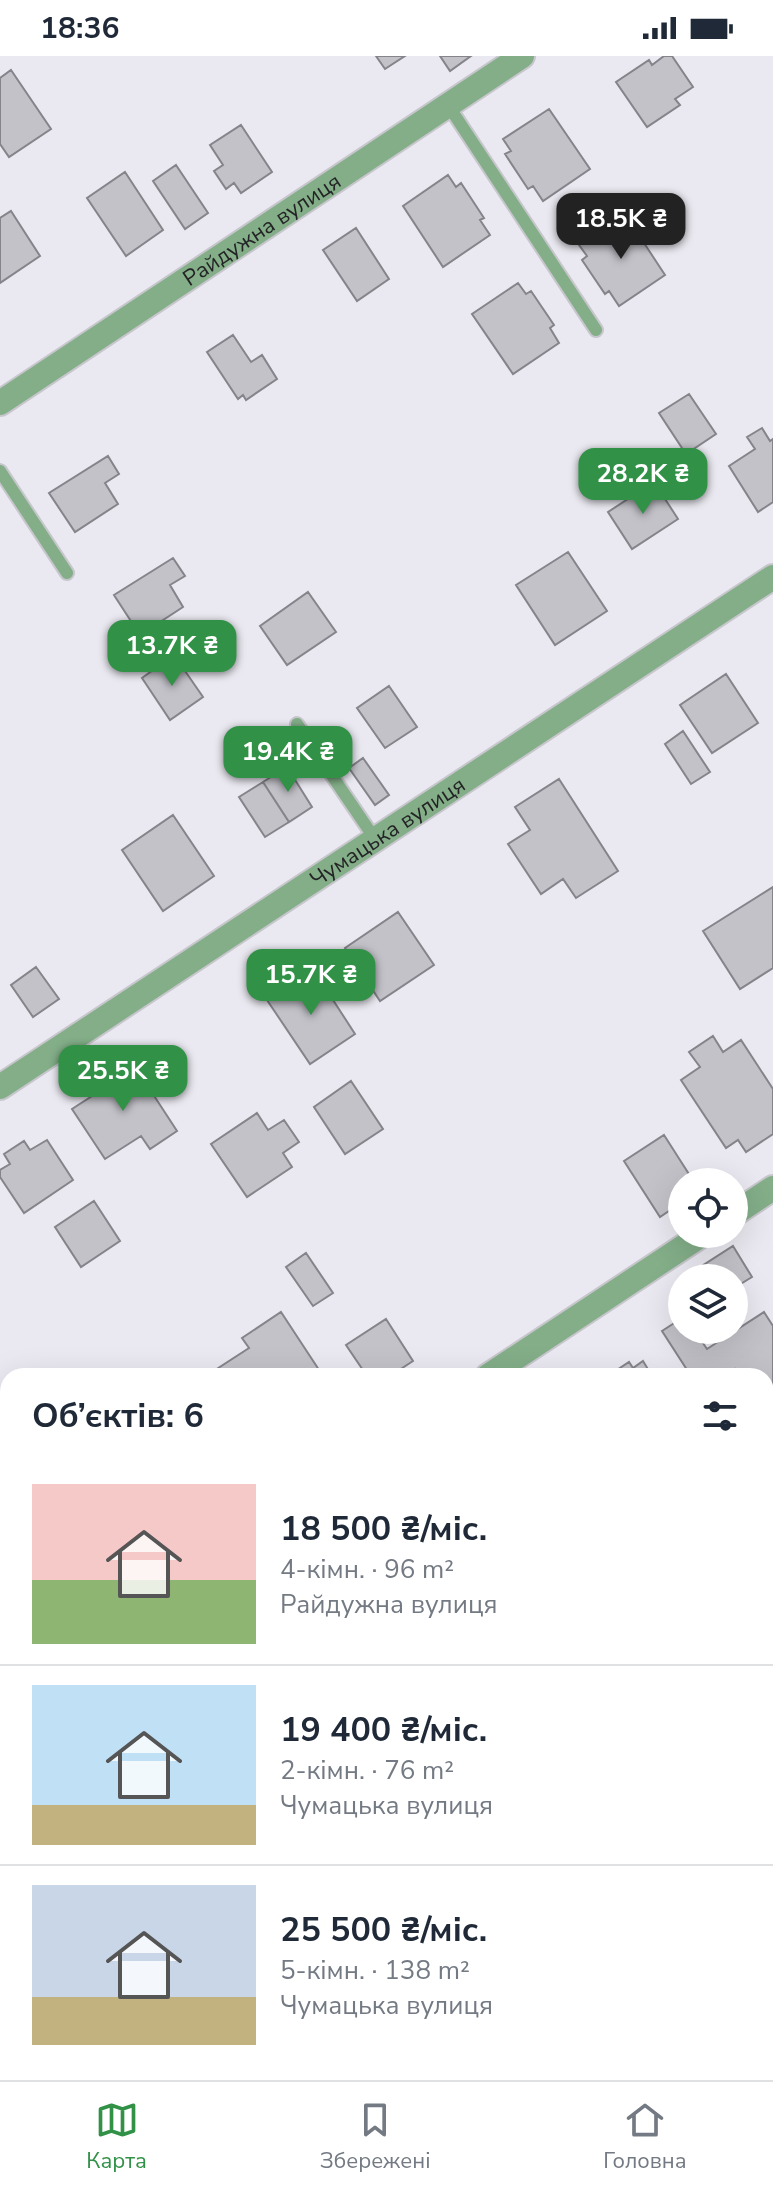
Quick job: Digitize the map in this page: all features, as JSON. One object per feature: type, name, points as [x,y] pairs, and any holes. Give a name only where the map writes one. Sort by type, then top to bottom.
[{"type":"street","name":"Райдужна вулиця","points":[[0,403],[522,56]]},
{"type":"street","name":"Чумацька вулиця","points":[[0,1087],[773,577]]},
{"type":"street","points":[[748,1205],[773,1188]]},
{"type":"street","points":[[516,1368],[683,1248]]},
{"type":"lane","points":[[448,105],[596,330]]},
{"type":"lane","points":[[0,471],[67,573]]},
{"type":"lane","points":[[297,724],[375,839]]},
{"type":"building","points":[[376,56],[405,56],[385,69]]},
{"type":"building","points":[[440,56],[471,56],[450,71]]},
{"type":"building","points":[[664,56],[672,56],[693,87],[675,99],[680,105],[647,127],[616,82],[649,60],[652,65]]},
{"type":"building","points":[[11,70],[51,129],[9,157],[0,144],[0,78]]},
{"type":"building","points":[[549,109],[590,169],[543,201],[533,186],[528,189],[505,154],[511,151],[503,139]]},
{"type":"building","points":[[241,125],[272,172],[241,193],[234,183],[226,189],[214,171],[223,165],[210,145]]},
{"type":"building","points":[[176,165],[208,213],[185,229],[153,181]]},
{"type":"building","points":[[125,172],[163,230],[126,256],[87,198]]},
{"type":"building","points":[[448,175],[456,187],[461,183],[484,218],[480,220],[490,235],[443,267],[403,206]]},
{"type":"building","points":[[11,211],[40,256],[0,283],[0,218]]},
{"type":"building","points":[[625,214],[665,275],[619,306],[609,291],[605,294],[582,260],[587,256],[579,245]]},
{"type":"building","points":[[356,228],[389,279],[357,301],[323,250]]},
{"type":"building","points":[[518,283],[526,294],[531,291],[554,325],[550,328],[559,343],[513,374],[472,314]]},
{"type":"building","points":[[233,335],[251,362],[262,355],[277,379],[246,400],[243,395],[238,399],[207,352]]},
{"type":"building","points":[[689,394],[716,434],[686,454],[659,413]]},
{"type":"building","points":[[762,428],[770,441],[773,439],[773,502],[758,512],[729,466],[755,449],[747,437]]},
{"type":"building","points":[[108,456],[119,474],[105,483],[118,504],[75,532],[49,493]]},
{"type":"building","points":[[654,482],[678,519],[632,549],[608,512]]},
{"type":"building","points":[[568,552],[607,611],[555,645],[516,585]]},
{"type":"building","points":[[173,558],[185,576],[170,585],[183,607],[140,635],[114,595]]},
{"type":"building","points":[[308,592],[336,632],[287,665],[260,626]]},
{"type":"building","points":[[174,655],[203,697],[170,720],[142,678]]},
{"type":"building","points":[[726,674],[758,723],[712,753],[680,705]]},
{"type":"building","points":[[389,686],[417,727],[385,748],[357,708]]},
{"type":"building","points":[[683,731],[710,772],[691,784],[665,744]]},
{"type":"building","points":[[363,758],[389,795],[375,805],[349,768]]},
{"type":"building","points":[[287,767],[312,807],[289,822],[263,782]]},
{"type":"building","points":[[559,779],[618,871],[576,898],[563,879],[541,894],[508,844],[530,830],[515,807]]},
{"type":"building","points":[[263,782],[289,822],[265,837],[239,797]]},
{"type":"building","points":[[173,815],[214,876],[163,911],[122,850]]},
{"type":"building","points":[[773,887],[773,968],[740,989],[703,931]]},
{"type":"building","points":[[398,912],[434,965],[380,1001],[345,948]]},
{"type":"building","points":[[36,967],[59,999],[33,1017],[11,985]]},
{"type":"building","points":[[313,969],[355,1034],[310,1064],[267,1000]]},
{"type":"building","points":[[713,1036],[723,1052],[741,1040],[773,1089],[773,1134],[746,1152],[738,1140],[726,1148],[681,1080],[700,1067],[689,1052]]},
{"type":"building","points":[[132,1062],[177,1131],[150,1149],[141,1136],[105,1159],[72,1109],[92,1096],[88,1091]]},
{"type":"building","points":[[351,1081],[383,1129],[345,1154],[314,1107]]},
{"type":"building","points":[[257,1113],[268,1130],[284,1120],[299,1142],[283,1153],[292,1167],[247,1197],[211,1144]]},
{"type":"building","points":[[664,1135],[685,1168],[668,1168],[668,1212],[660,1217],[624,1161]]},
{"type":"building","points":[[47,1140],[73,1180],[24,1213],[0,1177],[0,1170],[10,1164],[4,1154],[24,1141],[30,1150]]},
{"type":"building","points":[[94,1201],[120,1241],[81,1267],[55,1227]]},
{"type":"building","points":[[734,1248],[744,1264],[705,1264]]},
{"type":"building","points":[[306,1253],[333,1293],[313,1306],[286,1267]]},
{"type":"building","points":[[281,1312],[318,1368],[218,1368],[249,1348],[242,1338]]},
{"type":"building","points":[[764,1312],[773,1326],[773,1368],[686,1368],[670,1344],[704,1344],[707,1349],[715,1344],[748,1344],[748,1322]]},
{"type":"building","points":[[386,1319],[413,1361],[402,1368],[362,1368],[346,1345]]},
{"type":"building","points":[[643,1361],[647,1368],[633,1368]]}]
